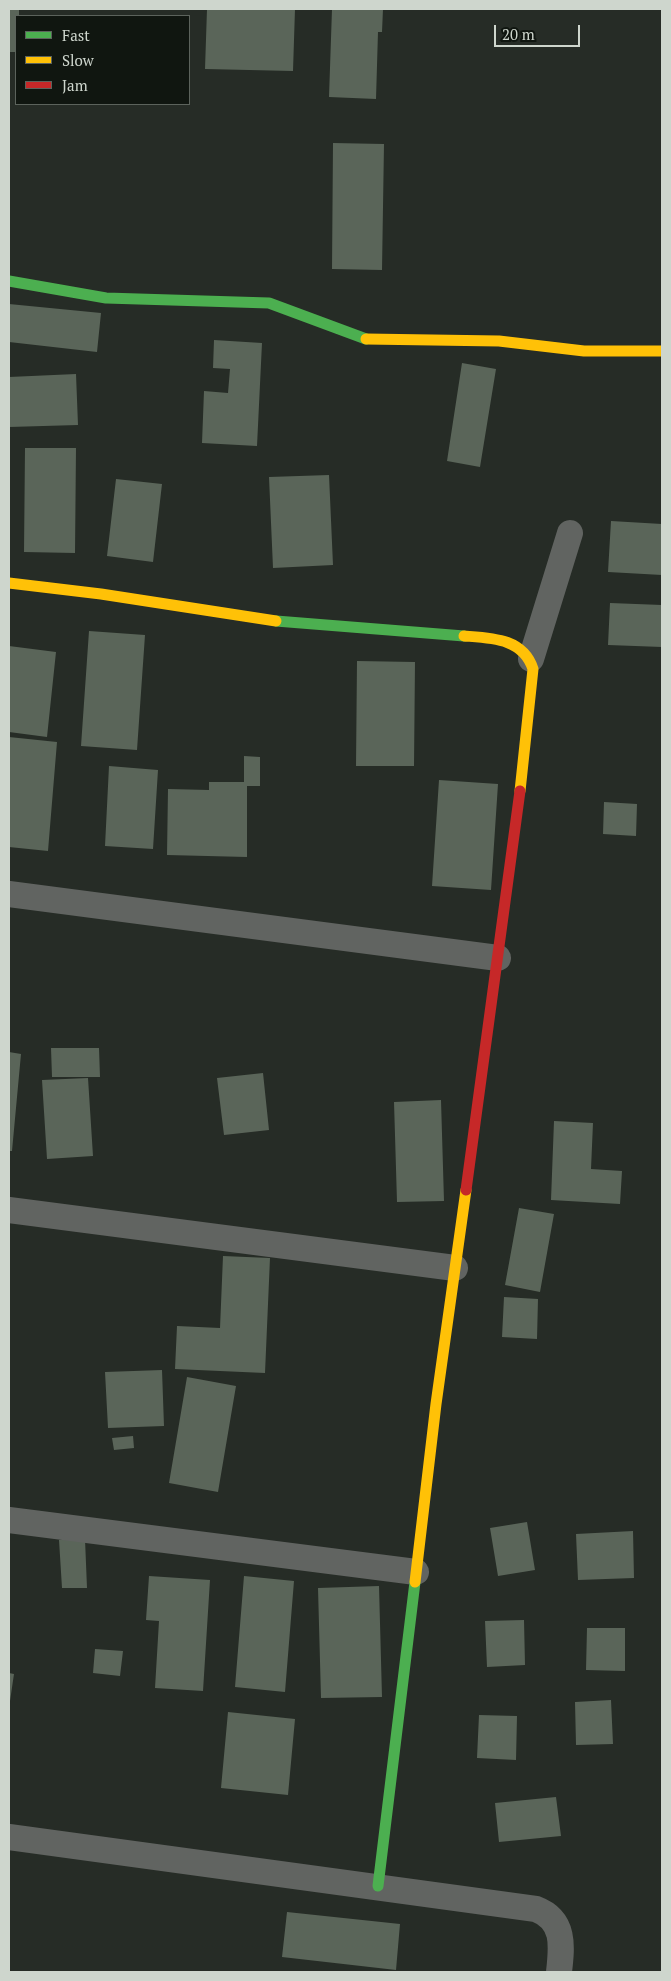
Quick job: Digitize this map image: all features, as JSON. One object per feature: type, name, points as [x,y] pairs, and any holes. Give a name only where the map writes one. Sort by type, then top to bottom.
[{"type":"street","points":[[9,281],[106,298],[269,303],[365,339],[499,341],[584,351],[662,351]]},
{"type":"street","points":[[378,1886],[455,1268],[498,958],[531,688],[533,669],[531,660],[570,533]]},
{"type":"street","points":[[9,583],[101,594],[294,624],[500,639],[515,645],[531,660]]},
{"type":"street","points":[[9,894],[498,958]]},
{"type":"street","points":[[9,1210],[455,1268]]},
{"type":"street","points":[[9,1520],[416,1572]]},
{"type":"street","points":[[9,1837],[536,1909],[548,1913],[557,1925],[562,1949],[559,1972]]},
{"type":"building","points":[[9,9],[19,9],[19,15],[15,15],[15,52],[9,52]]},
{"type":"building","points":[[207,9],[295,9],[293,71],[205,69]]},
{"type":"building","points":[[332,9],[383,9],[382,32],[378,32],[376,99],[329,97]]},
{"type":"building","points":[[333,143],[384,144],[382,270],[332,269]]},
{"type":"building","points":[[9,304],[101,313],[97,352],[9,342]]},
{"type":"building","points":[[214,340],[262,343],[257,446],[202,443],[204,391],[228,393],[230,369],[213,368]]},
{"type":"building","points":[[462,363],[496,369],[480,467],[447,461]]},
{"type":"building","points":[[76,374],[78,425],[9,427],[9,377]]},
{"type":"building","points":[[25,448],[76,448],[75,553],[24,552]]},
{"type":"building","points":[[329,475],[333,565],[273,568],[269,477]]},
{"type":"building","points":[[116,479],[162,484],[153,562],[107,556]]},
{"type":"building","points":[[611,521],[662,524],[662,575],[608,572]]},
{"type":"building","points":[[610,603],[662,605],[662,647],[608,645]]},
{"type":"building","points":[[89,631],[145,635],[137,750],[81,746]]},
{"type":"building","points":[[9,646],[56,652],[47,737],[9,732]]},
{"type":"building","points":[[357,661],[415,662],[414,766],[356,766]]},
{"type":"building","points":[[9,737],[57,742],[48,851],[9,847]]},
{"type":"building","points":[[244,756],[260,757],[260,786],[247,786],[247,857],[167,855],[168,789],[209,790],[209,782],[244,782]]},
{"type":"building","points":[[109,766],[158,770],[153,849],[105,846]]},
{"type":"building","points":[[439,780],[498,784],[491,890],[432,886]]},
{"type":"building","points":[[604,802],[637,804],[636,836],[603,834]]},
{"type":"building","points":[[51,1048],[99,1048],[100,1077],[52,1077]]},
{"type":"building","points":[[9,1052],[21,1054],[12,1151],[9,1151]]},
{"type":"building","points":[[263,1073],[269,1130],[224,1135],[217,1078]]},
{"type":"building","points":[[88,1078],[93,1156],[47,1159],[42,1080]]},
{"type":"building","points":[[441,1100],[444,1201],[397,1202],[394,1102]]},
{"type":"building","points":[[554,1121],[593,1123],[591,1169],[622,1171],[620,1204],[551,1200]]},
{"type":"building","points":[[519,1208],[554,1214],[540,1292],[505,1285]]},
{"type":"building","points":[[223,1256],[270,1258],[265,1373],[175,1369],[177,1326],[220,1328]]},
{"type":"building","points":[[504,1297],[538,1299],[537,1339],[502,1337]]},
{"type":"building","points":[[162,1370],[164,1426],[108,1428],[105,1372]]},
{"type":"building","points":[[187,1377],[236,1386],[218,1492],[169,1483]]},
{"type":"building","points":[[133,1436],[134,1448],[114,1450],[112,1438]]},
{"type":"building","points":[[527,1522],[535,1570],[498,1576],[490,1528]]},
{"type":"building","points":[[633,1531],[634,1578],[578,1580],[576,1534]]},
{"type":"building","points":[[85,1539],[87,1588],[62,1588],[59,1540]]},
{"type":"building","points":[[149,1576],[210,1580],[203,1691],[155,1688],[159,1621],[146,1620]]},
{"type":"building","points":[[244,1576],[294,1581],[285,1692],[235,1687]]},
{"type":"building","points":[[379,1586],[382,1697],[321,1698],[318,1588]]},
{"type":"building","points":[[524,1620],[525,1665],[487,1667],[485,1621]]},
{"type":"building","points":[[587,1628],[625,1628],[625,1671],[586,1670]]},
{"type":"building","points":[[95,1649],[123,1651],[120,1676],[93,1673]]},
{"type":"building","points":[[9,1673],[14,1674],[10,1701],[9,1701]]},
{"type":"building","points":[[611,1700],[613,1744],[576,1745],[575,1702]]},
{"type":"building","points":[[228,1712],[295,1719],[288,1795],[221,1788]]},
{"type":"building","points":[[479,1715],[517,1716],[516,1760],[477,1758]]},
{"type":"building","points":[[556,1797],[561,1836],[499,1842],[495,1803]]},
{"type":"building","points":[[287,1912],[400,1924],[396,1970],[282,1957]]},
{"type":"traffic: fast","points":[[9,281],[106,298],[269,303],[366,339]]},
{"type":"traffic: fast","points":[[276,621],[464,636]]},
{"type":"traffic: fast","points":[[378,1886],[415,1582]]},
{"type":"traffic: slow","points":[[366,339],[499,341],[584,351],[662,351]]},
{"type":"traffic: slow","points":[[9,583],[101,594],[276,621]]},
{"type":"traffic: slow","points":[[464,636],[495,639],[514,645],[522,651],[533,669],[520,791]]},
{"type":"traffic: slow","points":[[415,1582],[436,1404],[466,1190]]},
{"type":"traffic: jam","points":[[466,1190],[520,791]]}]
